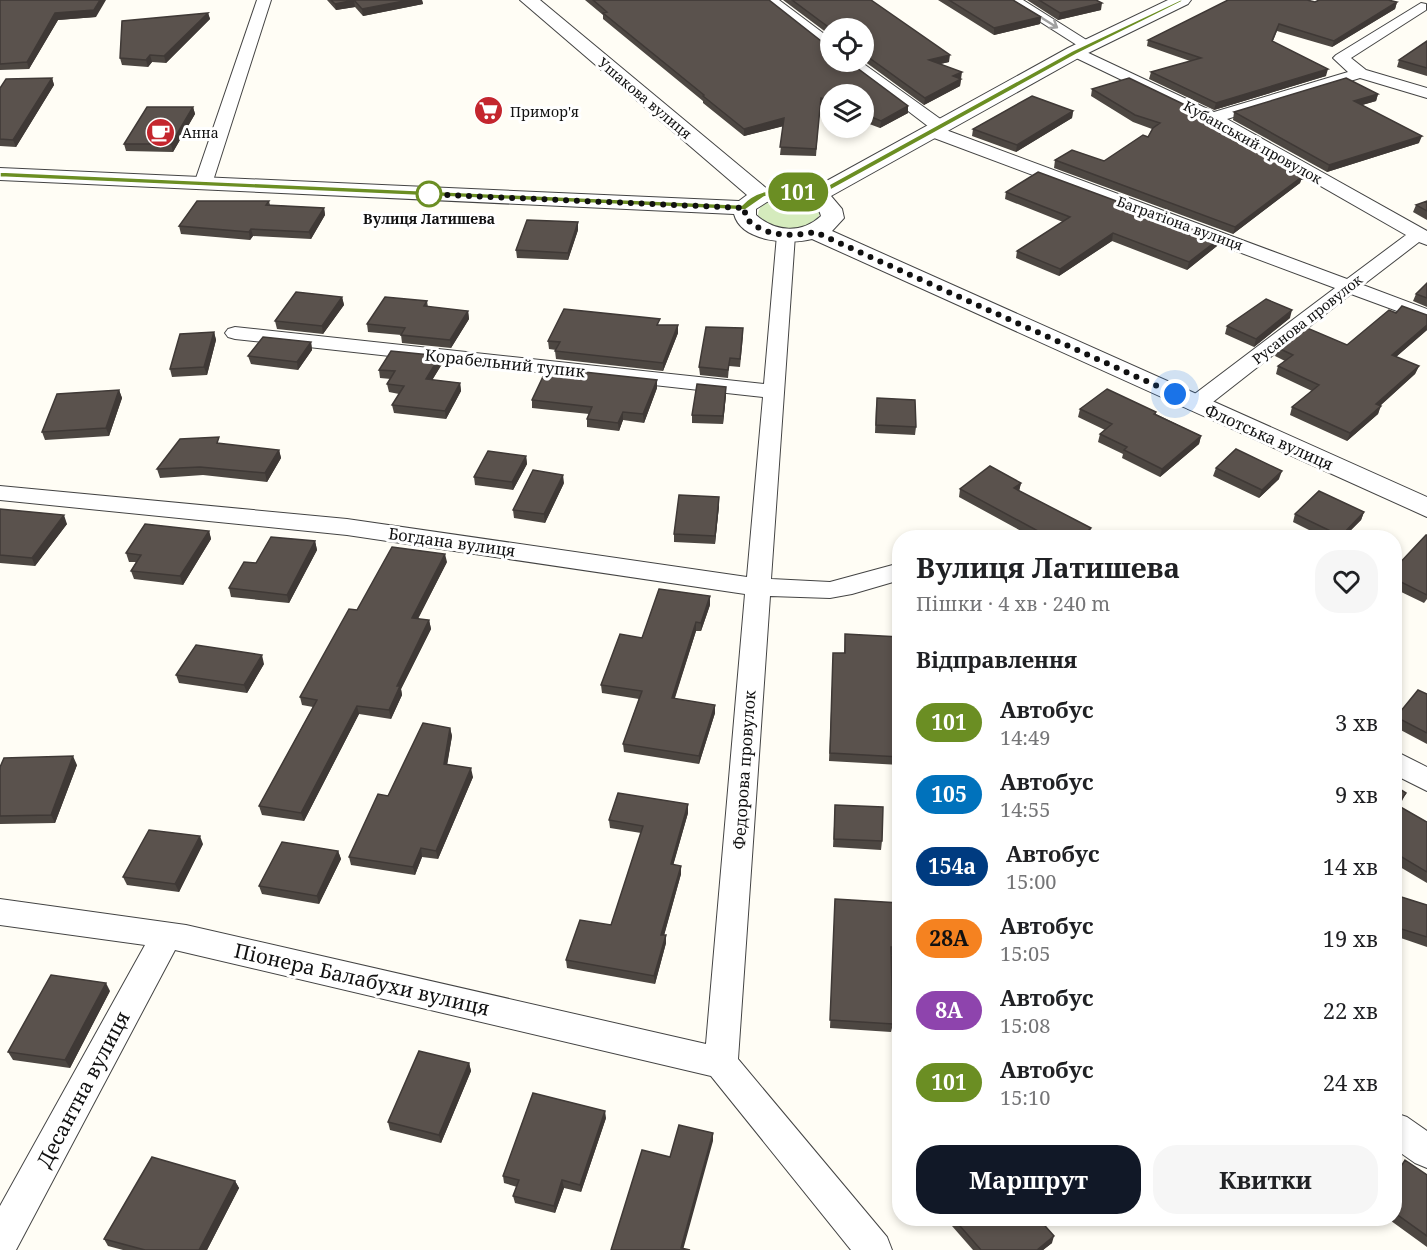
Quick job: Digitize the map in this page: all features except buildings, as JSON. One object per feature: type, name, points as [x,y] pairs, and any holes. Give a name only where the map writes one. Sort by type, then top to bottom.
[{"type":"street","points":[[203,183],[264,0]]},
{"type":"street","name":"Ушакова вулиця","points":[[529,0],[753,202],[745,217],[753,226],[768,232],[786,235]]},
{"type":"street","points":[[770,0],[820,38]]},
{"type":"street","name":"Кубанський провулок","points":[[1013,0],[1082,49],[1213,118],[1423,236]]},
{"type":"street","points":[[815,196],[1082,49],[1182,0]]},
{"type":"street","points":[[1405,2],[1424,8]]},
{"type":"street","points":[[1424,8],[1341,58],[1360,73],[1427,93]]},
{"type":"street","name":"Багратіона вулиця","points":[[865,72],[936,129],[1427,316]]},
{"type":"street","points":[[1213,118],[1360,73]]},
{"type":"street","points":[[0,174],[753,202],[788,192],[815,196],[826,202],[833,210],[833,218],[827,225],[815,232],[786,235]]},
{"type":"street","name":"Флотська вулиця","points":[[815,232],[1427,508]]},
{"type":"street","name":"Федорова провулок","points":[[721,1063],[786,235]]},
{"type":"street","name":"Русанова провулок","points":[[1196,404],[1349,286],[1423,236]]},
{"type":"street","name":"Корабельний тупик","points":[[236,333],[774,393]]},
{"type":"street","name":"Богдана вулиця","points":[[0,493],[347,527],[758,587],[830,590],[892,574]]},
{"type":"street","points":[[1402,766],[1427,780]]},
{"type":"street","name":"Піонера Балабухи вулиця","points":[[0,912],[186,938],[721,1063]]},
{"type":"street","name":"Десантна вулиця","points":[[0,1242],[166,936]]},
{"type":"street","points":[[721,1063],[874,1250]]},
{"type":"street","points":[[1402,1134],[1427,1151]]},
{"type":"green space","points":[[781,198],[809,201],[820,213],[809,225],[790,229],[772,225],[758,215],[760,207],[766,202]]},
{"type":"bus line","name":"101","points":[[0,174],[745,208],[761,195],[778,192],[797,192],[815,196],[1075,52],[1182,0]]},
{"type":"place","name":"Примор'я","points":[[489,111]]},
{"type":"place","name":"Анна","points":[[161,132]]},
{"type":"place","name":"Вулиця Латишева","points":[[429,194]]},
{"type":"route","points":[[429,194],[422,194],[745,208],[745,217],[753,226],[768,232],[786,235],[815,232],[1175,394]]}]
